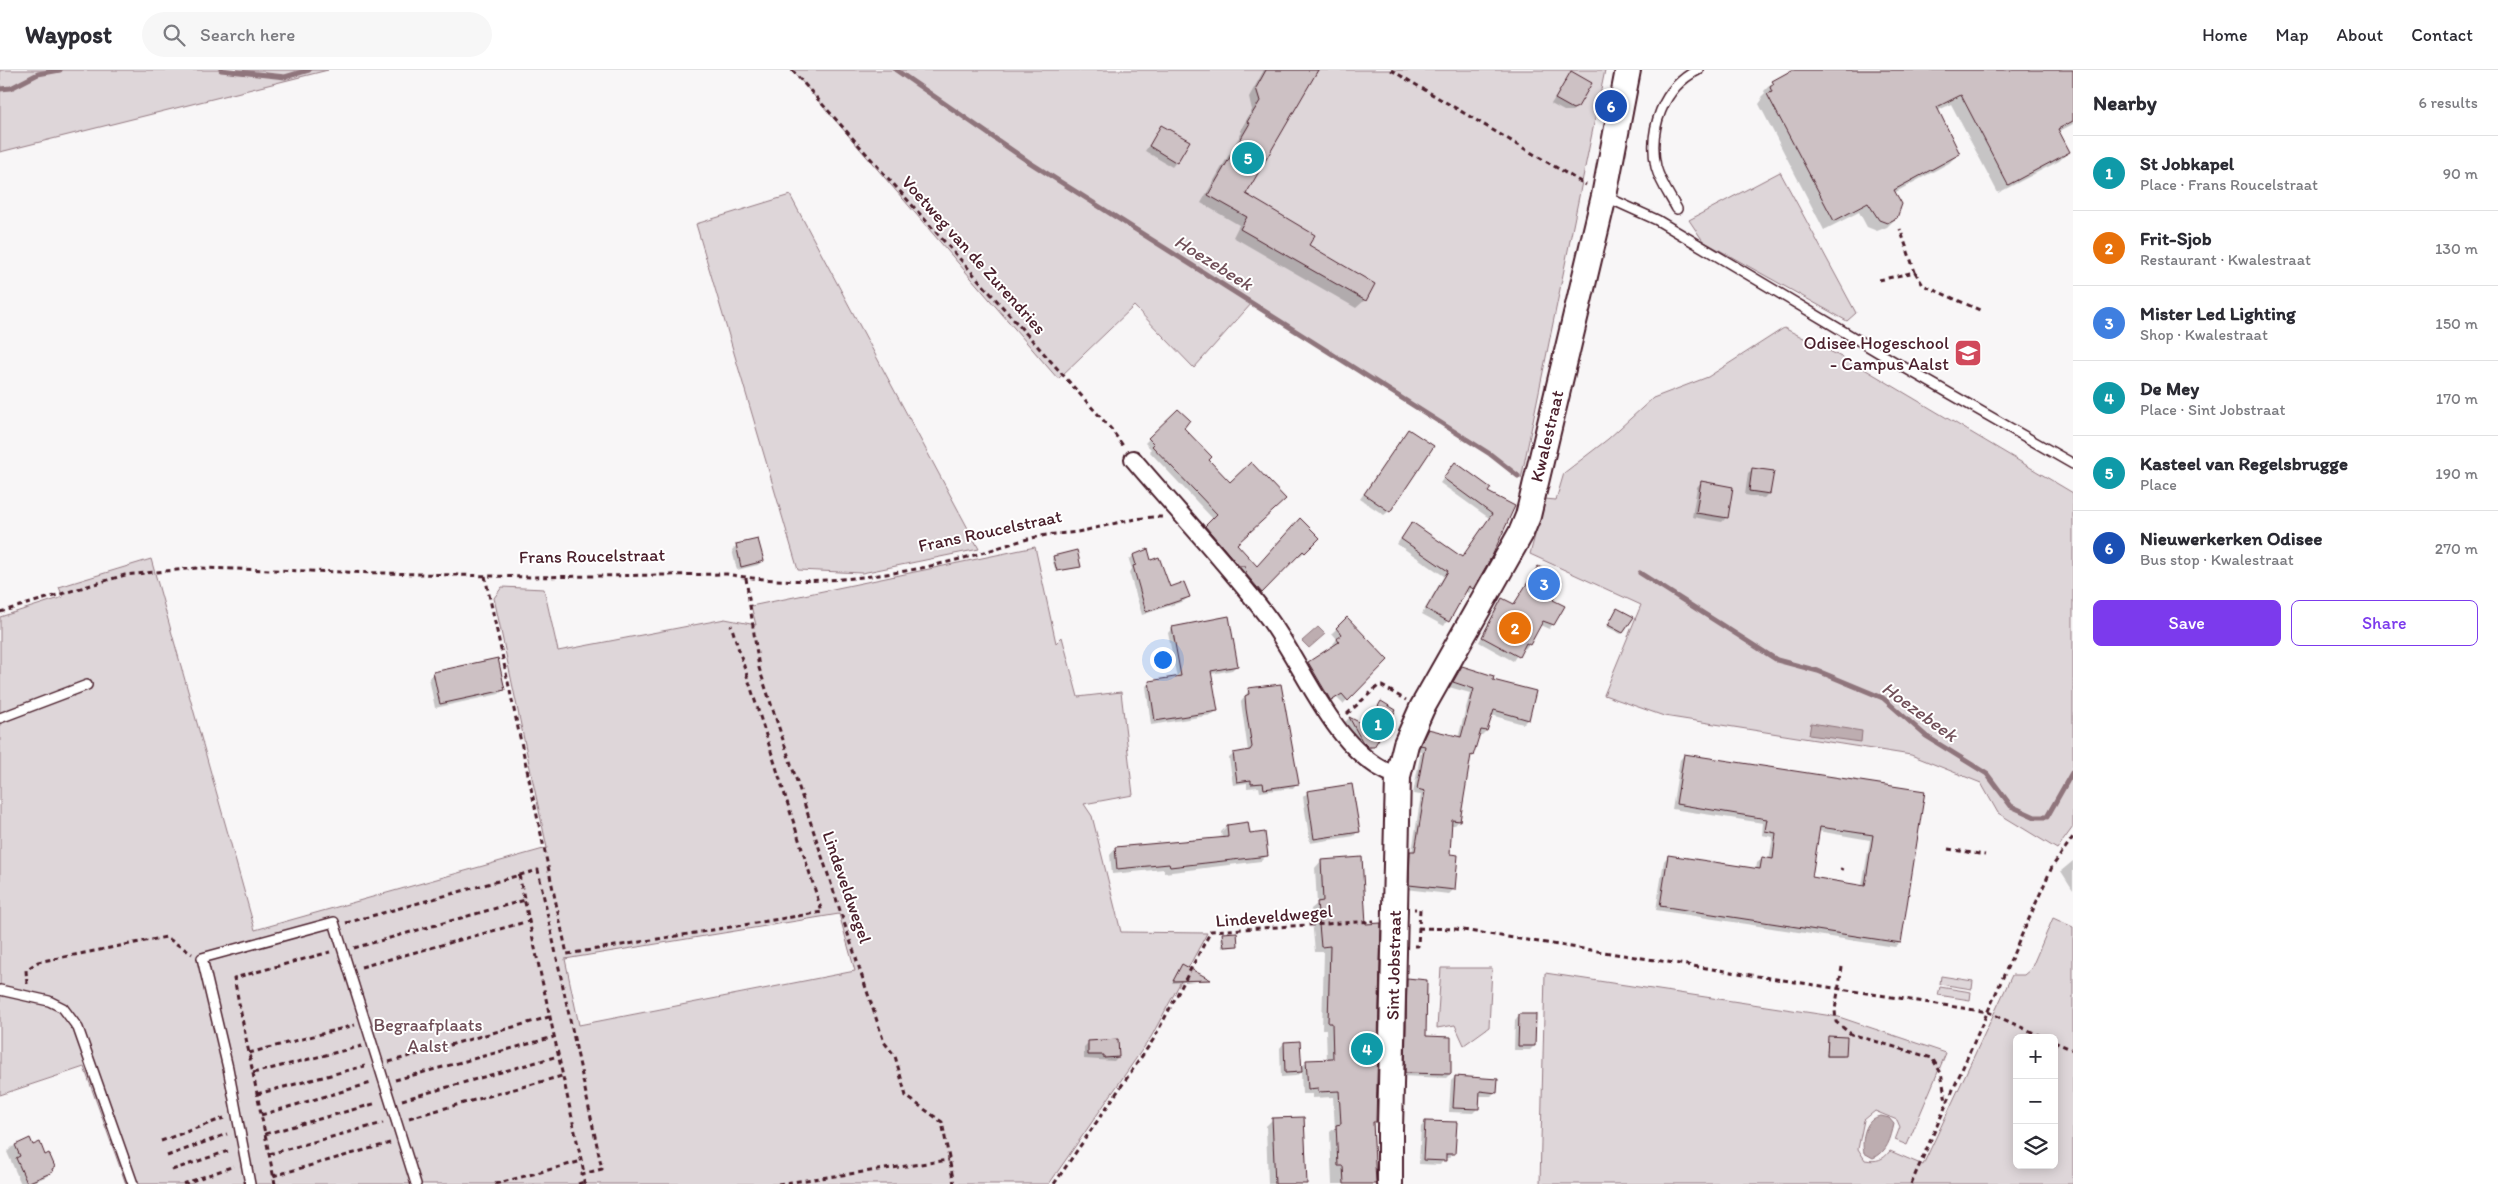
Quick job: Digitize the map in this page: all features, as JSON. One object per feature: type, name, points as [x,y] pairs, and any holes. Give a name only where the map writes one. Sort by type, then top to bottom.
[{"type":"street","name":"Kwalestraat","points":[[1398,776],[1406,744],[1422,708],[1521,533],[1528,516],[1604,196],[1628,70]]},
{"type":"street","points":[[1133,459],[1267,616],[1336,724],[1368,762],[1398,776]]},
{"type":"street","name":"Sint Jobstraat","points":[[1390,1184],[1398,776]]},
{"type":"lane","points":[[1677,209],[1656,168],[1654,145],[1665,99],[1677,84],[1698,70]]},
{"type":"lane","points":[[1604,196],[1657,220],[1893,361],[2072,461]]},
{"type":"lane","points":[[0,718],[87,685]]},
{"type":"lane","points":[[250,1184],[237,1114],[202,958],[334,922],[416,1184]]},
{"type":"lane","points":[[0,990],[36,999],[49,1000],[63,1008],[78,1028],[133,1184]]},
{"type":"path","name":"Voetweg van de Zurendries","points":[[792,70],[1111,429],[1133,459]]},
{"type":"path","points":[[1390,70],[1604,196]]},
{"type":"path","points":[[1900,229],[1915,272],[1922,285],[1982,311]]},
{"type":"path","points":[[1880,280],[1915,272]]},
{"type":"path","name":"Frans Roucelstraat","points":[[0,612],[125,574],[197,568],[485,576],[727,574],[746,578],[792,580],[861,578],[954,561],[1046,535],[1075,533],[1149,517],[1183,518]]},
{"type":"path","points":[[485,576],[567,954],[822,912],[731,625]]},
{"type":"path","name":"Lindeveldwegel","points":[[746,578],[759,668],[884,1042],[895,1056],[906,1096],[942,1122],[954,1184]]},
{"type":"path","points":[[1336,724],[1378,686],[1382,686],[1422,708]]},
{"type":"path","points":[[1911,1184],[1946,1101],[1988,1012],[2052,867],[2073,837]]},
{"type":"path","points":[[1948,849],[1985,855]]},
{"type":"path","points":[[335,926],[538,870],[602,1169],[584,1173]]},
{"type":"path","points":[[519,875],[582,1161],[584,1183],[578,1184]]},
{"type":"path","points":[[275,1184],[234,978],[524,900]]},
{"type":"path","name":"Lindeveldwegel","points":[[1054,1184],[1153,1040],[1211,931],[1395,920]]},
{"type":"path","points":[[349,970],[529,921]]},
{"type":"path","points":[[1418,928],[1456,929],[1988,1012],[2036,1034]]},
{"type":"path","points":[[36,999],[27,986],[26,970],[38,962],[166,937],[202,958]]},
{"type":"path","points":[[1842,967],[1835,1010],[1836,1022],[1851,1034],[1932,1058],[1941,1073],[1946,1101]]},
{"type":"path","points":[[257,1094],[550,1016]]},
{"type":"path","points":[[249,1053],[366,1022]]},
{"type":"path","points":[[261,1115],[554,1037]]},
{"type":"path","points":[[253,1073],[372,1043]]},
{"type":"path","points":[[2058,1044],[2073,1050]]},
{"type":"path","points":[[265,1134],[558,1056]]},
{"type":"path","points":[[269,1154],[562,1076]]},
{"type":"path","points":[[161,1141],[237,1114]]},
{"type":"path","points":[[166,1156],[240,1130]]},
{"type":"path","points":[[273,1176],[402,1140]]},
{"type":"path","points":[[172,1170],[243,1146]]},
{"type":"path","points":[[778,1184],[949,1160]]},
{"type":"path","points":[[495,1184],[582,1161]]},
{"type":"path","points":[[183,1184],[246,1162]]},
{"type":"green space","points":[[0,70],[328,70],[0,152]]},
{"type":"green space","points":[[792,70],[1605,70],[1521,479],[1490,454],[1252,303],[1194,368],[1134,306],[1058,379]]},
{"type":"green space","points":[[1780,172],[1856,313],[1847,321],[1703,241],[1689,220]]},
{"type":"green space","points":[[790,195],[979,549],[862,573],[798,570],[696,224]]},
{"type":"green space","points":[[1784,328],[1861,367],[2073,493],[2073,827],[2057,849],[1998,813],[1981,783],[1911,755],[1664,716],[1604,695],[1641,605],[1530,554],[1545,499],[1556,500],[1564,473],[1608,439],[1653,398],[1708,377]]},
{"type":"green space","name":"Begraafplaats Aalst","points":[[1035,547],[1056,643],[1062,637],[1078,697],[1121,692],[1133,795],[1084,804],[1092,816],[1121,932],[1207,933],[1151,1037],[1049,1184],[126,1184],[84,1067],[0,1095],[0,617],[63,597],[59,587],[151,559],[255,930],[547,848],[494,598],[502,587],[544,589],[558,651],[725,619],[756,625],[751,606]],"holes":[[[839,914],[855,971],[579,1025],[565,959]]]},
{"type":"green space","points":[[2053,918],[2073,927],[2073,1184],[1540,1184],[1545,973],[1839,1017],[1946,1053],[1907,1145],[1895,1140],[1900,1127],[1897,1120],[1875,1111],[1864,1120],[1858,1149],[1865,1160],[1879,1160],[1890,1151],[1923,1165],[2012,975],[2024,975],[2031,969]]},
{"type":"green space","points":[[1441,968],[1492,968],[1489,1027],[1464,1045],[1455,1025],[1437,1028]]},
{"type":"green space","points":[[1941,976],[1973,981],[1972,989],[1940,984]]},
{"type":"green space","points":[[1940,987],[1971,992],[1970,1000],[1938,995]]},
{"type":"shaded area","points":[[1318,627],[1325,634],[1309,648],[1302,641]]},
{"type":"shaded area","points":[[1811,723],[1862,731],[1861,742],[1809,735]]},
{"type":"shaded area","points":[[1881,1116],[1889,1118],[1894,1124],[1890,1140],[1885,1149],[1873,1158],[1864,1153],[1865,1130],[1871,1121]]},
{"type":"building","points":[[1266,70],[1318,70],[1246,194],[1315,235],[1309,245],[1375,284],[1366,301],[1240,229],[1247,217],[1208,195],[1250,123],[1247,122],[1260,101],[1256,88]]},
{"type":"building","points":[[1792,70],[2073,70],[2073,121],[2058,129],[2070,152],[2008,185],[1961,95],[1937,107],[1960,154],[1894,190],[1902,204],[1897,218],[1887,223],[1879,220],[1868,203],[1834,221],[1767,94],[1772,92],[1770,87],[1774,84],[1772,81]]},
{"type":"building","points":[[1571,71],[1592,83],[1578,107],[1573,109],[1555,99]]},
{"type":"building","points":[[1161,125],[1190,141],[1177,163],[1149,146]]},
{"type":"building","points":[[1178,409],[1190,420],[1184,428],[1212,457],[1209,460],[1230,482],[1251,462],[1286,499],[1237,544],[1257,566],[1300,518],[1320,538],[1305,553],[1303,551],[1262,593],[1246,574],[1245,566],[1239,566],[1205,526],[1217,514],[1152,446],[1154,444],[1148,438]]},
{"type":"building","points":[[1408,429],[1434,446],[1390,512],[1364,494]]},
{"type":"building","points":[[1455,462],[1491,488],[1488,492],[1515,506],[1492,556],[1473,589],[1469,586],[1449,622],[1426,609],[1448,571],[1401,539],[1412,522],[1462,557],[1492,514],[1443,478]]},
{"type":"building","points":[[1752,468],[1774,471],[1770,494],[1749,491]]},
{"type":"building","points":[[1701,481],[1733,487],[1728,518],[1696,513]]},
{"type":"building","points":[[758,539],[764,561],[741,567],[736,544]]},
{"type":"building","points":[[1148,549],[1151,560],[1159,557],[1170,587],[1184,582],[1190,597],[1146,612],[1133,566],[1136,565],[1133,555]]},
{"type":"building","points":[[1077,550],[1081,567],[1057,571],[1053,556]]},
{"type":"building","points":[[1538,566],[1562,580],[1558,588],[1560,589],[1553,600],[1565,606],[1554,625],[1543,621],[1530,645],[1526,643],[1519,657],[1482,637],[1502,598],[1514,604]]},
{"type":"building","points":[[1617,608],[1634,617],[1623,633],[1608,625]]},
{"type":"building","points":[[1229,616],[1238,666],[1211,671],[1218,711],[1155,721],[1149,681],[1181,676],[1172,627]]},
{"type":"building","points":[[1347,617],[1388,660],[1348,701],[1342,694],[1331,701],[1308,662],[1339,642],[1337,639],[1341,634],[1336,628]]},
{"type":"building","points":[[498,658],[505,690],[440,704],[433,672]]},
{"type":"building","points":[[1462,666],[1494,676],[1493,680],[1536,691],[1529,720],[1494,710],[1487,731],[1481,730],[1473,756],[1471,755],[1460,821],[1452,820],[1450,854],[1458,855],[1455,890],[1409,885],[1410,851],[1415,851],[1425,791],[1417,789],[1425,746],[1420,745],[1428,729],[1461,737],[1474,689],[1453,682]]},
{"type":"building","points":[[1281,684],[1299,784],[1264,789],[1263,783],[1251,784],[1251,780],[1237,782],[1233,753],[1250,750],[1252,747],[1245,696],[1249,694],[1248,688]]},
{"type":"building","points":[[1381,701],[1396,710],[1374,747],[1368,747],[1362,741],[1349,717],[1367,726]]},
{"type":"building","points":[[1684,754],[1925,791],[1901,943],[1660,906],[1668,855],[1760,869],[1762,857],[1773,859],[1776,833],[1765,831],[1767,819],[1676,804]],"holes":[[[1820,827],[1873,835],[1865,886],[1812,877]]]},
{"type":"building","points":[[1352,784],[1360,832],[1314,839],[1307,791]]},
{"type":"building","points":[[1248,822],[1250,834],[1265,832],[1268,856],[1170,867],[1169,864],[1117,869],[1115,847],[1228,837],[1227,825]]},
{"type":"building","points":[[1362,857],[1366,924],[1381,923],[1376,1122],[1373,1122],[1376,1184],[1344,1184],[1343,1166],[1338,1166],[1336,1125],[1341,1124],[1339,1091],[1318,1092],[1318,1088],[1308,1089],[1306,1060],[1333,1059],[1332,1023],[1328,1023],[1330,946],[1321,947],[1317,902],[1323,901],[1321,860]]},
{"type":"building","points":[[1237,932],[1238,946],[1224,947],[1222,933]]},
{"type":"building","points":[[1182,964],[1211,980],[1173,981]]},
{"type":"building","points":[[1407,978],[1427,980],[1426,1036],[1451,1037],[1451,1074],[1405,1073]]},
{"type":"building","points":[[1519,1014],[1536,1014],[1535,1046],[1518,1046]]},
{"type":"building","points":[[1828,1036],[1847,1037],[1846,1056],[1827,1056]]},
{"type":"building","points":[[1118,1039],[1119,1057],[1104,1058],[1104,1055],[1088,1055],[1088,1041]]},
{"type":"building","points":[[1300,1041],[1302,1072],[1285,1073],[1284,1042]]},
{"type":"building","points":[[1455,1076],[1498,1079],[1497,1093],[1480,1091],[1479,1109],[1453,1108]]},
{"type":"building","points":[[1304,1117],[1307,1184],[1275,1184],[1272,1118]]},
{"type":"building","points":[[1425,1121],[1457,1122],[1455,1154],[1446,1154],[1446,1161],[1423,1160]]},
{"type":"building","points":[[30,1138],[33,1145],[40,1142],[45,1155],[49,1153],[55,1167],[52,1169],[53,1172],[27,1183],[16,1158],[20,1156],[15,1145]]},
{"type":"waterway","name":"Hoezebeek","points":[[0,89],[11,88],[38,74],[60,70]]},
{"type":"waterway","name":"Hoezebeek","points":[[221,70],[285,77],[309,70]]},
{"type":"waterway","name":"Hoezebeek","points":[[896,70],[1029,162],[1490,454],[1518,476]]},
{"type":"waterway","name":"Hoezebeek","points":[[1640,573],[1777,660],[1818,671],[1883,698],[1926,736],[1987,774],[2011,806],[2035,817],[2047,817],[2073,771]]},
{"type":"place","name":"Nieuwerkerken Odisee","points":[[1611,106]]},
{"type":"place","name":"Kasteel van Regelsbrugge","points":[[1248,158]]},
{"type":"place","name":"Odisee Hogeschool - Campus Aalst","points":[[1968,353]]},
{"type":"place","name":"Mister Led Lighting","points":[[1544,584]]},
{"type":"place","name":"Frit-Sjob","points":[[1515,628]]},
{"type":"place","name":"St Jobkapel","points":[[1378,724]]},
{"type":"place","name":"De Mey","points":[[1367,1049]]}]
